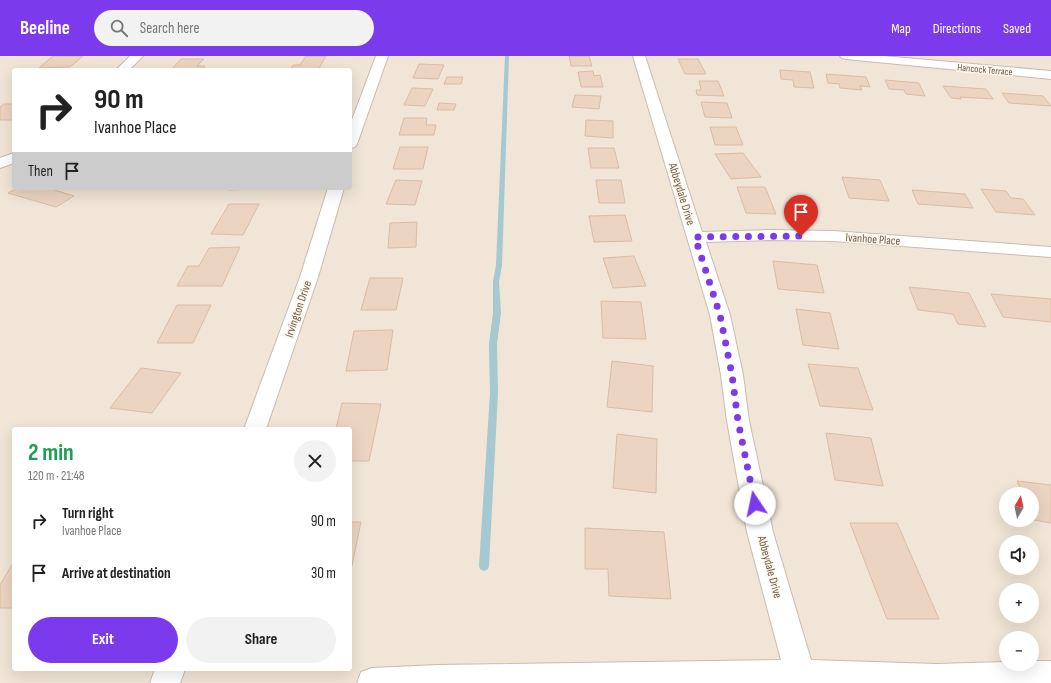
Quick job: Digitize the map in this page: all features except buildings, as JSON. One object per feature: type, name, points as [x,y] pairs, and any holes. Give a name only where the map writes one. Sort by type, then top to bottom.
[{"type":"street","points":[[124,68],[137,56]]},
{"type":"street","points":[[352,138],[382,56]]},
{"type":"street","name":"Abbeydale Drive","points":[[639,56],[720,315],[732,375],[738,421],[760,532],[801,679]]},
{"type":"street","name":"Hancock Terrace","points":[[846,56],[1051,75]]},
{"type":"street","points":[[0,164],[12,158]]},
{"type":"street","name":"Irvington Drive","points":[[257,427],[309,277],[335,190]]},
{"type":"street","name":"Ivanhoe Place","points":[[695,237],[769,235],[833,236],[1051,252]]},
{"type":"street","points":[[166,683],[169,671]]},
{"type":"street","points":[[372,683],[438,680],[801,679],[1051,676]]},
{"type":"shaded area","points":[[0,56],[1051,56],[1051,683],[0,683]]},
{"type":"waterway","points":[[484,566],[494,393],[493,344],[497,313],[496,282],[499,265],[507,56]]},
{"type":"route","points":[[755,504],[738,421],[732,375],[720,315],[695,237],[769,235],[801,236]]}]
